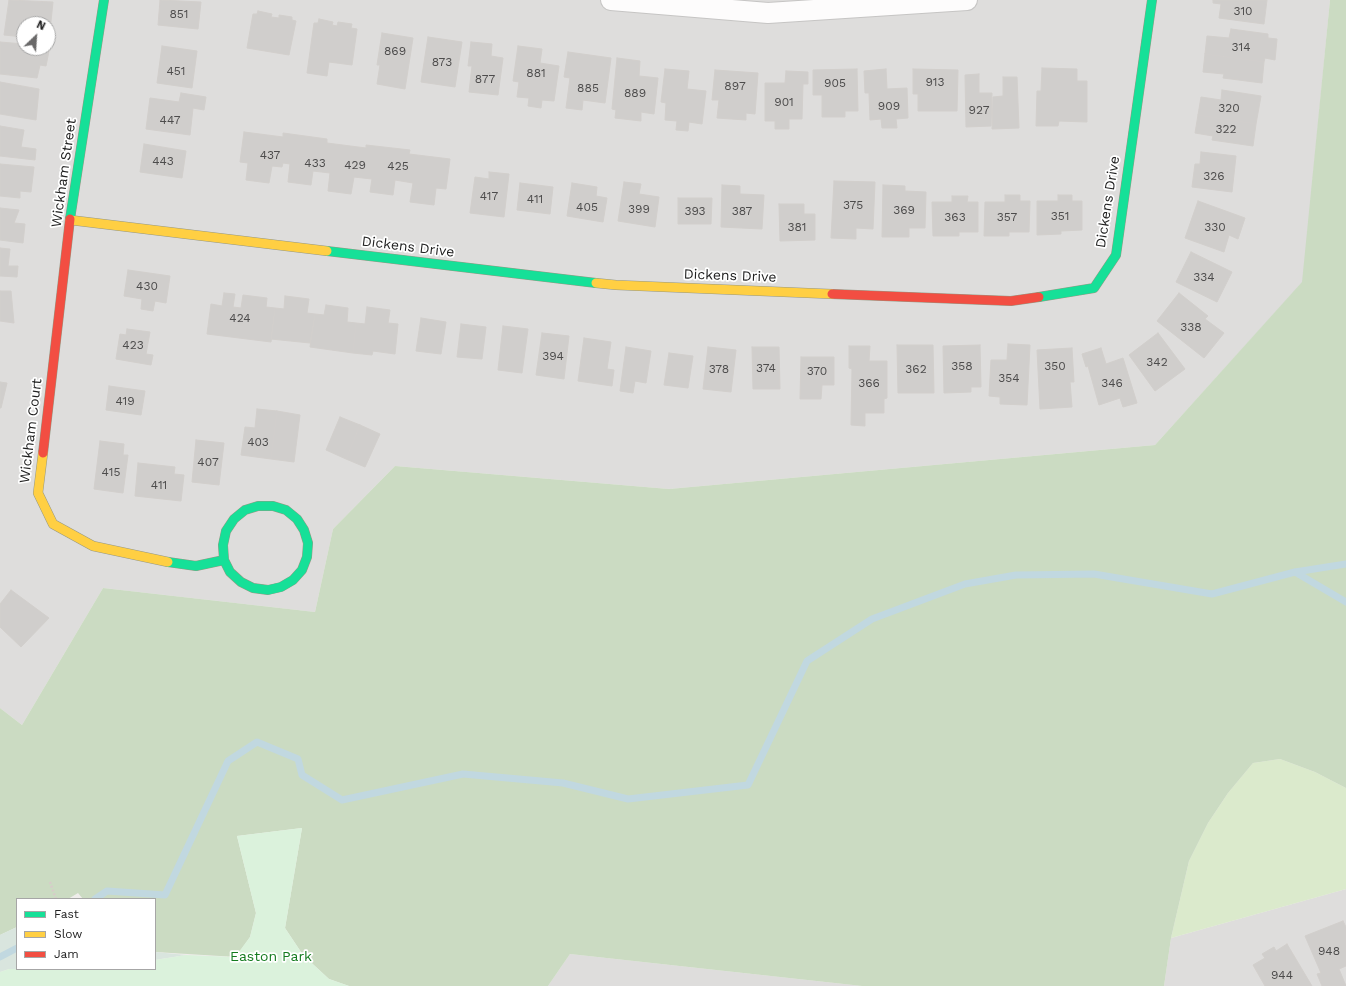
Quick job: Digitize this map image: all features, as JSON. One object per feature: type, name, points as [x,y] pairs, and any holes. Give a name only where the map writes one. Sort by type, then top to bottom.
[{"type":"street","name":"Wickham Street","points":[[56,350],[70,220],[104,0]]},
{"type":"street","points":[[611,0],[768,13],[967,0]]},
{"type":"street","name":"Dickens Drive","points":[[70,220],[616,286],[1011,301],[1094,288],[1116,255],[1152,0]]},
{"type":"street","name":"Wickham Court","points":[[56,350],[38,493],[53,524],[93,546],[146,558],[196,566],[224,560]]},
{"type":"street","points":[[258,506],[273,506],[286,510],[297,519],[304,530],[308,543],[307,557],[302,570],[293,580],[281,587],[268,590],[253,588],[240,582],[230,572],[224,560],[223,545],[226,531],[234,519],[245,510],[258,506]]},
{"type":"path","points":[[50,882],[56,898]]},
{"type":"shaded area","points":[[0,0],[1330,0],[1303,282],[1155,445],[669,489],[395,466],[333,529],[315,612],[103,588],[22,725],[0,708]]},
{"type":"shaded area","points":[[1346,889],[1346,986],[1164,986],[1171,938]]},
{"type":"shaded area","points":[[16,927],[16,969],[9,969],[0,972],[0,935]]},
{"type":"shaded area","points":[[156,952],[186,955],[156,960]]},
{"type":"shaded area","points":[[570,954],[862,986],[548,986]]},
{"type":"green space","points":[[1330,0],[1346,0],[1346,788],[1315,772],[1280,759],[1253,763],[1228,793],[1208,823],[1189,861],[1171,938],[1164,986],[862,986],[570,954],[548,986],[349,986],[329,979],[303,955],[285,928],[302,828],[237,836],[256,913],[250,937],[236,957],[156,952],[156,898],[82,898],[78,893],[70,898],[16,898],[16,927],[0,935],[0,708],[22,725],[103,588],[315,612],[333,529],[395,466],[669,489],[1155,445],[1302,282]]},
{"type":"green space","points":[[1280,759],[1315,772],[1346,788],[1346,889],[1171,938],[1189,861],[1208,823],[1228,793],[1253,763]]},
{"type":"green space","name":"Easton Park","points":[[302,828],[285,928],[303,955],[329,979],[349,986],[0,986],[0,972],[9,969],[156,970],[156,960],[186,955],[235,957],[250,937],[256,913],[237,836]]},
{"type":"building","points":[[9,0],[53,2],[52,16],[16,16],[16,36],[4,35]]},
{"type":"building","points":[[160,0],[201,2],[198,29],[158,25]]},
{"type":"building","points":[[1213,0],[1267,0],[1264,24],[1219,18],[1221,4],[1213,3]]},
{"type":"building","points":[[258,11],[272,14],[271,17],[279,18],[279,15],[292,17],[292,20],[296,21],[289,55],[247,48],[253,14],[257,14]]},
{"type":"building","points":[[319,19],[333,22],[332,25],[337,26],[338,22],[352,24],[351,28],[357,29],[352,65],[329,62],[327,76],[307,73],[314,23],[318,23]]},
{"type":"building","points":[[1231,29],[1268,34],[1268,38],[1277,39],[1275,60],[1265,58],[1264,62],[1205,54],[1207,36],[1229,38]]},
{"type":"building","points":[[382,33],[413,38],[405,89],[377,84],[380,65],[377,65]]},
{"type":"building","points":[[428,37],[462,42],[455,87],[421,82]]},
{"type":"building","points":[[0,42],[16,43],[16,56],[48,56],[46,66],[40,65],[37,78],[0,74]]},
{"type":"building","points":[[471,42],[492,44],[491,56],[503,58],[498,95],[469,92],[472,66],[468,66]]},
{"type":"building","points":[[162,46],[197,51],[192,88],[157,83]]},
{"type":"building","points":[[518,46],[542,49],[540,63],[559,66],[554,101],[542,100],[541,108],[528,106],[529,98],[517,97],[519,82],[513,81]]},
{"type":"building","points":[[568,52],[611,58],[605,103],[583,100],[582,110],[566,108],[570,78],[564,77]]},
{"type":"building","points":[[1205,54],[1264,62],[1262,83],[1223,78],[1224,74],[1203,72]]},
{"type":"building","points":[[617,58],[640,61],[639,76],[658,78],[654,114],[641,112],[641,121],[615,118],[616,110],[612,109]]},
{"type":"building","points":[[1042,68],[1077,69],[1077,81],[1087,81],[1087,122],[1059,121],[1058,126],[1036,126],[1037,91],[1041,91]]},
{"type":"building","points":[[665,69],[689,71],[687,89],[706,91],[702,124],[689,122],[688,131],[676,130],[677,121],[665,120],[666,103],[661,102]]},
{"type":"building","points":[[857,69],[858,111],[845,111],[845,117],[822,117],[822,95],[813,95],[813,70]]},
{"type":"building","points":[[886,69],[887,89],[907,88],[908,118],[896,119],[897,128],[882,128],[881,119],[870,120],[869,93],[865,93],[864,71]]},
{"type":"building","points":[[913,69],[958,70],[957,111],[918,111],[918,94],[913,94]]},
{"type":"building","points":[[715,70],[758,73],[755,114],[746,113],[746,120],[717,118],[719,100],[712,100]]},
{"type":"building","points":[[786,71],[808,72],[808,84],[803,84],[802,119],[789,119],[789,129],[775,129],[775,121],[765,121],[765,83],[785,83]]},
{"type":"building","points":[[979,74],[979,93],[992,93],[991,126],[966,127],[965,75]]},
{"type":"building","points":[[1003,77],[1017,77],[1019,128],[992,129],[993,97],[1003,96]]},
{"type":"building","points":[[0,82],[39,89],[36,120],[0,114]]},
{"type":"building","points":[[1222,90],[1261,96],[1256,124],[1198,115],[1201,97],[1221,100]]},
{"type":"building","points":[[181,93],[206,97],[204,110],[193,108],[190,135],[146,129],[150,98],[179,102]]},
{"type":"building","points":[[1198,115],[1256,124],[1253,146],[1212,140],[1213,136],[1195,133]]},
{"type":"building","points":[[0,126],[24,130],[21,147],[36,149],[35,160],[0,156]]},
{"type":"building","points":[[244,132],[283,137],[283,133],[327,139],[327,143],[366,148],[366,145],[410,150],[409,154],[450,159],[446,189],[436,188],[434,205],[410,202],[413,183],[395,180],[393,195],[370,192],[372,179],[354,177],[351,194],[328,191],[330,173],[313,171],[311,185],[288,182],[290,164],[283,163],[282,167],[272,166],[269,183],[246,180],[248,163],[240,162]]},
{"type":"building","points":[[144,144],[186,151],[182,178],[140,172]]},
{"type":"building","points":[[1201,152],[1236,156],[1232,192],[1192,187],[1195,164],[1200,164]]},
{"type":"building","points":[[0,164],[34,167],[31,192],[20,191],[20,198],[0,196]]},
{"type":"building","points":[[489,172],[509,174],[504,217],[470,213],[475,177],[489,179]]},
{"type":"building","points":[[834,181],[875,182],[873,229],[856,228],[856,239],[831,238]]},
{"type":"building","points":[[624,182],[641,184],[639,194],[659,197],[655,227],[618,221]]},
{"type":"building","points":[[520,183],[553,187],[550,214],[517,210]]},
{"type":"building","points":[[572,183],[597,187],[596,196],[607,198],[603,222],[567,216]]},
{"type":"building","points":[[722,185],[740,186],[740,194],[764,195],[762,229],[721,227]]},
{"type":"building","points":[[883,185],[905,186],[905,191],[926,192],[925,228],[909,228],[909,237],[882,237]]},
{"type":"building","points":[[1005,195],[1020,195],[1020,201],[1030,201],[1029,232],[1009,232],[1009,236],[984,236],[985,202],[1005,202]]},
{"type":"building","points":[[1058,195],[1072,195],[1072,201],[1082,201],[1082,230],[1061,231],[1061,234],[1037,235],[1037,201],[1058,201]]},
{"type":"building","points":[[952,196],[968,196],[967,202],[978,202],[978,232],[959,232],[959,236],[933,236],[932,202],[952,202]]},
{"type":"building","points":[[678,198],[712,198],[711,224],[678,224]]},
{"type":"building","points":[[1198,201],[1245,218],[1238,239],[1229,235],[1224,252],[1185,238]]},
{"type":"building","points":[[779,204],[804,204],[804,214],[815,214],[815,240],[780,241]]},
{"type":"building","points":[[0,208],[19,210],[14,223],[25,224],[23,243],[0,240]]},
{"type":"building","points":[[0,248],[10,249],[8,266],[18,266],[17,277],[0,276]]},
{"type":"building","points":[[1191,252],[1232,272],[1217,302],[1176,282]]},
{"type":"building","points":[[128,270],[170,276],[166,303],[155,301],[153,311],[141,309],[142,299],[124,296]]},
{"type":"building","points":[[0,291],[11,291],[14,323],[0,321]]},
{"type":"building","points":[[224,293],[235,294],[233,307],[241,308],[243,295],[267,298],[266,307],[275,308],[271,342],[207,334],[211,304],[222,306]]},
{"type":"building","points":[[1179,293],[1208,316],[1205,319],[1224,333],[1204,358],[1157,321]]},
{"type":"building","points":[[285,296],[309,299],[307,313],[315,314],[310,343],[271,339],[275,308],[284,309]]},
{"type":"building","points":[[326,305],[348,308],[347,322],[356,323],[353,353],[310,347],[315,314],[324,315]]},
{"type":"building","points":[[367,307],[390,310],[388,323],[398,324],[395,354],[373,351],[372,355],[353,353],[356,323],[365,324]]},
{"type":"building","points":[[421,318],[446,322],[441,354],[416,351]]},
{"type":"building","points":[[461,324],[486,327],[482,359],[457,357]]},
{"type":"building","points":[[503,326],[528,329],[522,373],[498,370]]},
{"type":"building","points":[[127,329],[150,332],[146,354],[153,355],[151,365],[116,359],[120,334],[126,335]]},
{"type":"building","points":[[542,333],[569,336],[564,379],[536,375]]},
{"type":"building","points":[[1158,333],[1185,369],[1155,391],[1129,355]]},
{"type":"building","points":[[584,338],[611,342],[607,369],[614,370],[612,386],[578,381]]},
{"type":"building","points":[[1008,344],[1030,345],[1027,405],[1000,404],[1000,397],[989,396],[991,360],[1007,360]]},
{"type":"building","points":[[897,345],[933,345],[934,393],[898,393]]},
{"type":"building","points":[[980,345],[981,387],[971,387],[971,392],[944,393],[943,346]]},
{"type":"building","points":[[849,346],[870,346],[869,361],[887,361],[887,398],[884,399],[884,413],[865,413],[865,426],[851,425],[852,369],[849,368]]},
{"type":"building","points":[[626,347],[651,351],[646,383],[635,381],[633,393],[620,391]]},
{"type":"building","points":[[708,347],[736,350],[731,392],[703,389]]},
{"type":"building","points":[[752,347],[779,347],[780,389],[753,389]]},
{"type":"building","points":[[1072,348],[1074,382],[1070,382],[1072,407],[1040,409],[1037,350]]},
{"type":"building","points":[[1101,348],[1106,364],[1123,358],[1137,403],[1123,407],[1120,398],[1099,405],[1088,366],[1086,367],[1082,354]]},
{"type":"building","points":[[669,353],[693,356],[688,388],[664,385]]},
{"type":"building","points":[[801,357],[834,357],[834,385],[822,385],[821,399],[800,399]]},
{"type":"building","points":[[0,382],[7,383],[1,408],[0,408]]},
{"type":"building","points":[[109,386],[145,391],[141,415],[106,410]]},
{"type":"building","points":[[257,409],[277,411],[271,459],[241,455],[245,427],[255,428]]},
{"type":"building","points":[[277,411],[300,415],[294,462],[271,459]]},
{"type":"building","points":[[340,417],[360,425],[346,459],[326,450]]},
{"type":"building","points":[[360,425],[380,434],[365,467],[346,459]]},
{"type":"building","points":[[196,440],[224,443],[219,485],[192,482]]},
{"type":"building","points":[[100,441],[124,444],[123,455],[128,455],[123,493],[94,489]]},
{"type":"building","points":[[138,463],[175,467],[174,474],[184,475],[181,501],[135,496]]},
{"type":"building","points":[[11,590],[49,618],[21,647],[0,627],[0,604]]},
{"type":"building","points":[[1343,921],[1346,927],[1346,966],[1339,969],[1346,986],[1322,986],[1317,974],[1321,973],[1305,936]]},
{"type":"building","points":[[1287,944],[1312,986],[1265,986],[1253,965],[1265,958],[1262,954],[1274,947],[1276,951]]},
{"type":"waterway","points":[[96,898],[107,891],[165,895],[228,761],[257,742],[298,759],[302,775],[342,800],[463,774],[563,783],[628,799],[748,785],[807,661],[872,619],[965,584],[1016,575],[1094,574],[1212,594],[1295,572],[1346,564]]},
{"type":"waterway","points":[[1295,572],[1346,602]]},
{"type":"waterway","points":[[0,957],[16,949]]},
{"type":"traffic: fast","points":[[70,219],[104,0]]},
{"type":"traffic: fast","points":[[1039,297],[1094,288],[1116,255],[1152,0]]},
{"type":"traffic: fast","points":[[327,251],[596,283]]},
{"type":"traffic: fast","points":[[168,562],[196,566],[224,560],[230,572],[241,582],[253,588],[268,590],[281,587],[293,580],[302,570],[307,557],[308,543],[304,530],[297,519],[286,510],[273,506],[258,506],[245,510],[234,519],[226,531],[223,545],[224,560]]},
{"type":"traffic: slow","points":[[70,220],[327,251]]},
{"type":"traffic: slow","points":[[596,283],[832,294]]},
{"type":"traffic: slow","points":[[43,453],[38,493],[53,524],[93,546],[168,562]]},
{"type":"traffic: jam","points":[[43,453],[70,219]]},
{"type":"traffic: jam","points":[[832,294],[1011,301],[1039,297]]}]
